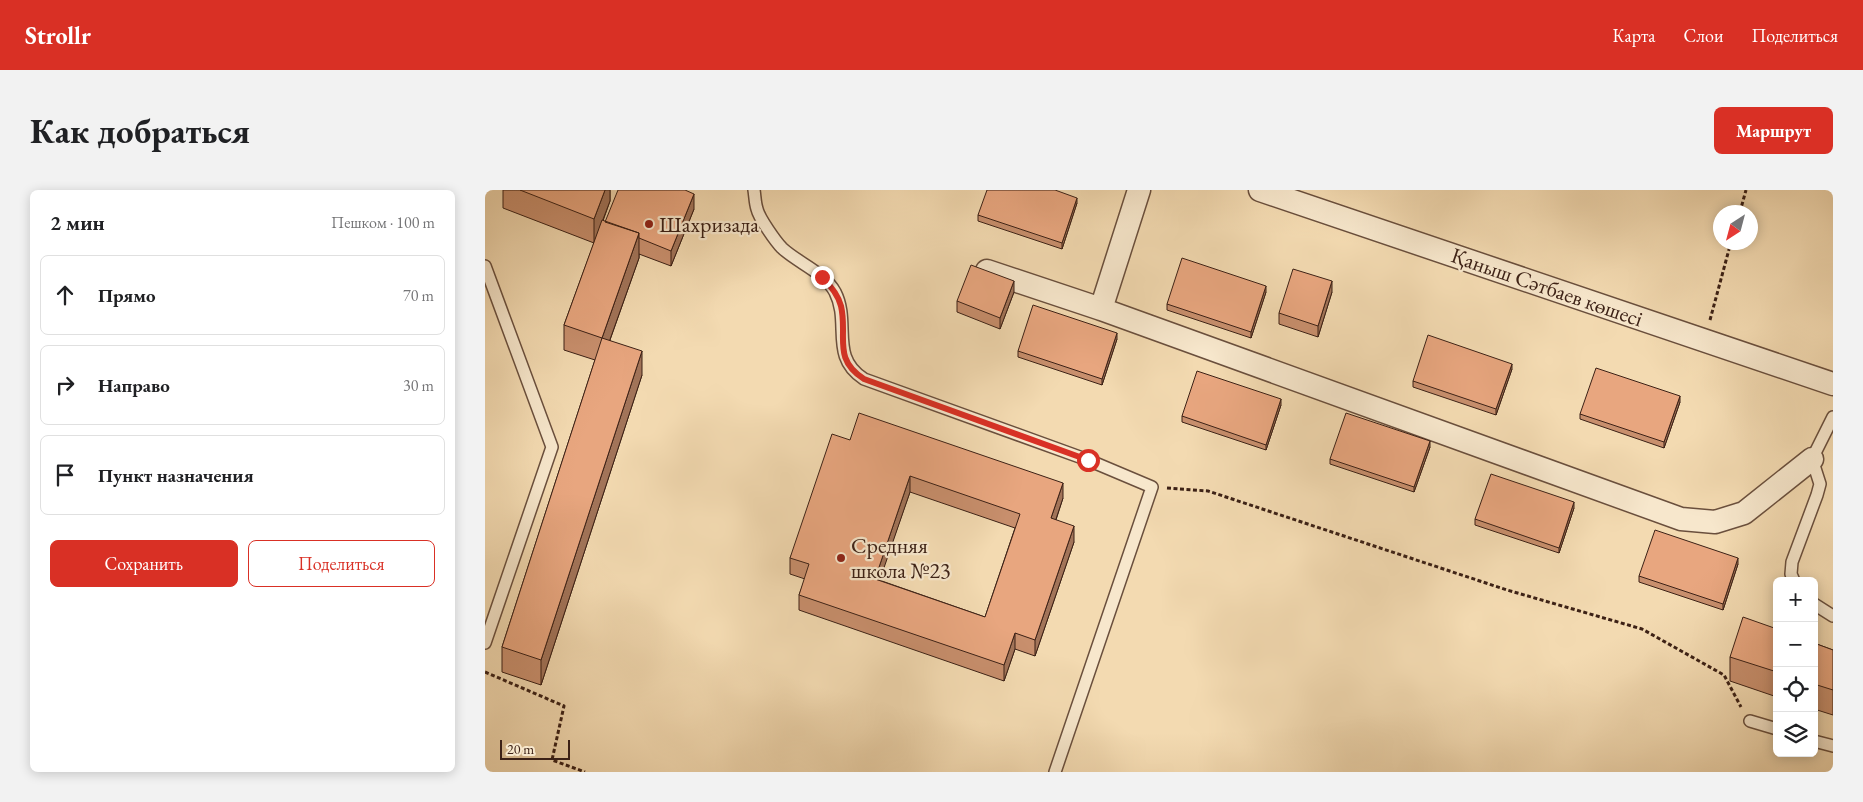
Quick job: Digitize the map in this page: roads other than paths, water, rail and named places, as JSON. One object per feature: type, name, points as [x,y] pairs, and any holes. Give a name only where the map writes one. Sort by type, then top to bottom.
[{"type":"street","points":[[1101,309],[1139,190]]},
{"type":"street","name":"Қаныш Сәтбаев көшесі","points":[[1260,190],[1833,384]]},
{"type":"street","points":[[987,271],[1101,309],[1681,519],[1715,522],[1744,513],[1812,459]]},
{"type":"lane","points":[[754,190],[757,210],[781,247],[822,277],[834,290],[841,306],[843,355],[853,372],[864,379],[1088,460],[1152,487],[1055,772]]},
{"type":"lane","points":[[485,266],[552,447],[485,643]]},
{"type":"lane","points":[[1792,577],[1792,562],[1820,484],[1812,459],[1833,417]]},
{"type":"lane","points":[[1818,607],[1833,616]]},
{"type":"lane","points":[[1749,721],[1773,728]]},
{"type":"lane","points":[[1818,742],[1833,746]]},
{"type":"place","name":"Шахризада","points":[[649,224]]},
{"type":"place","name":"Средняя школа №23","points":[[841,558]]}]
